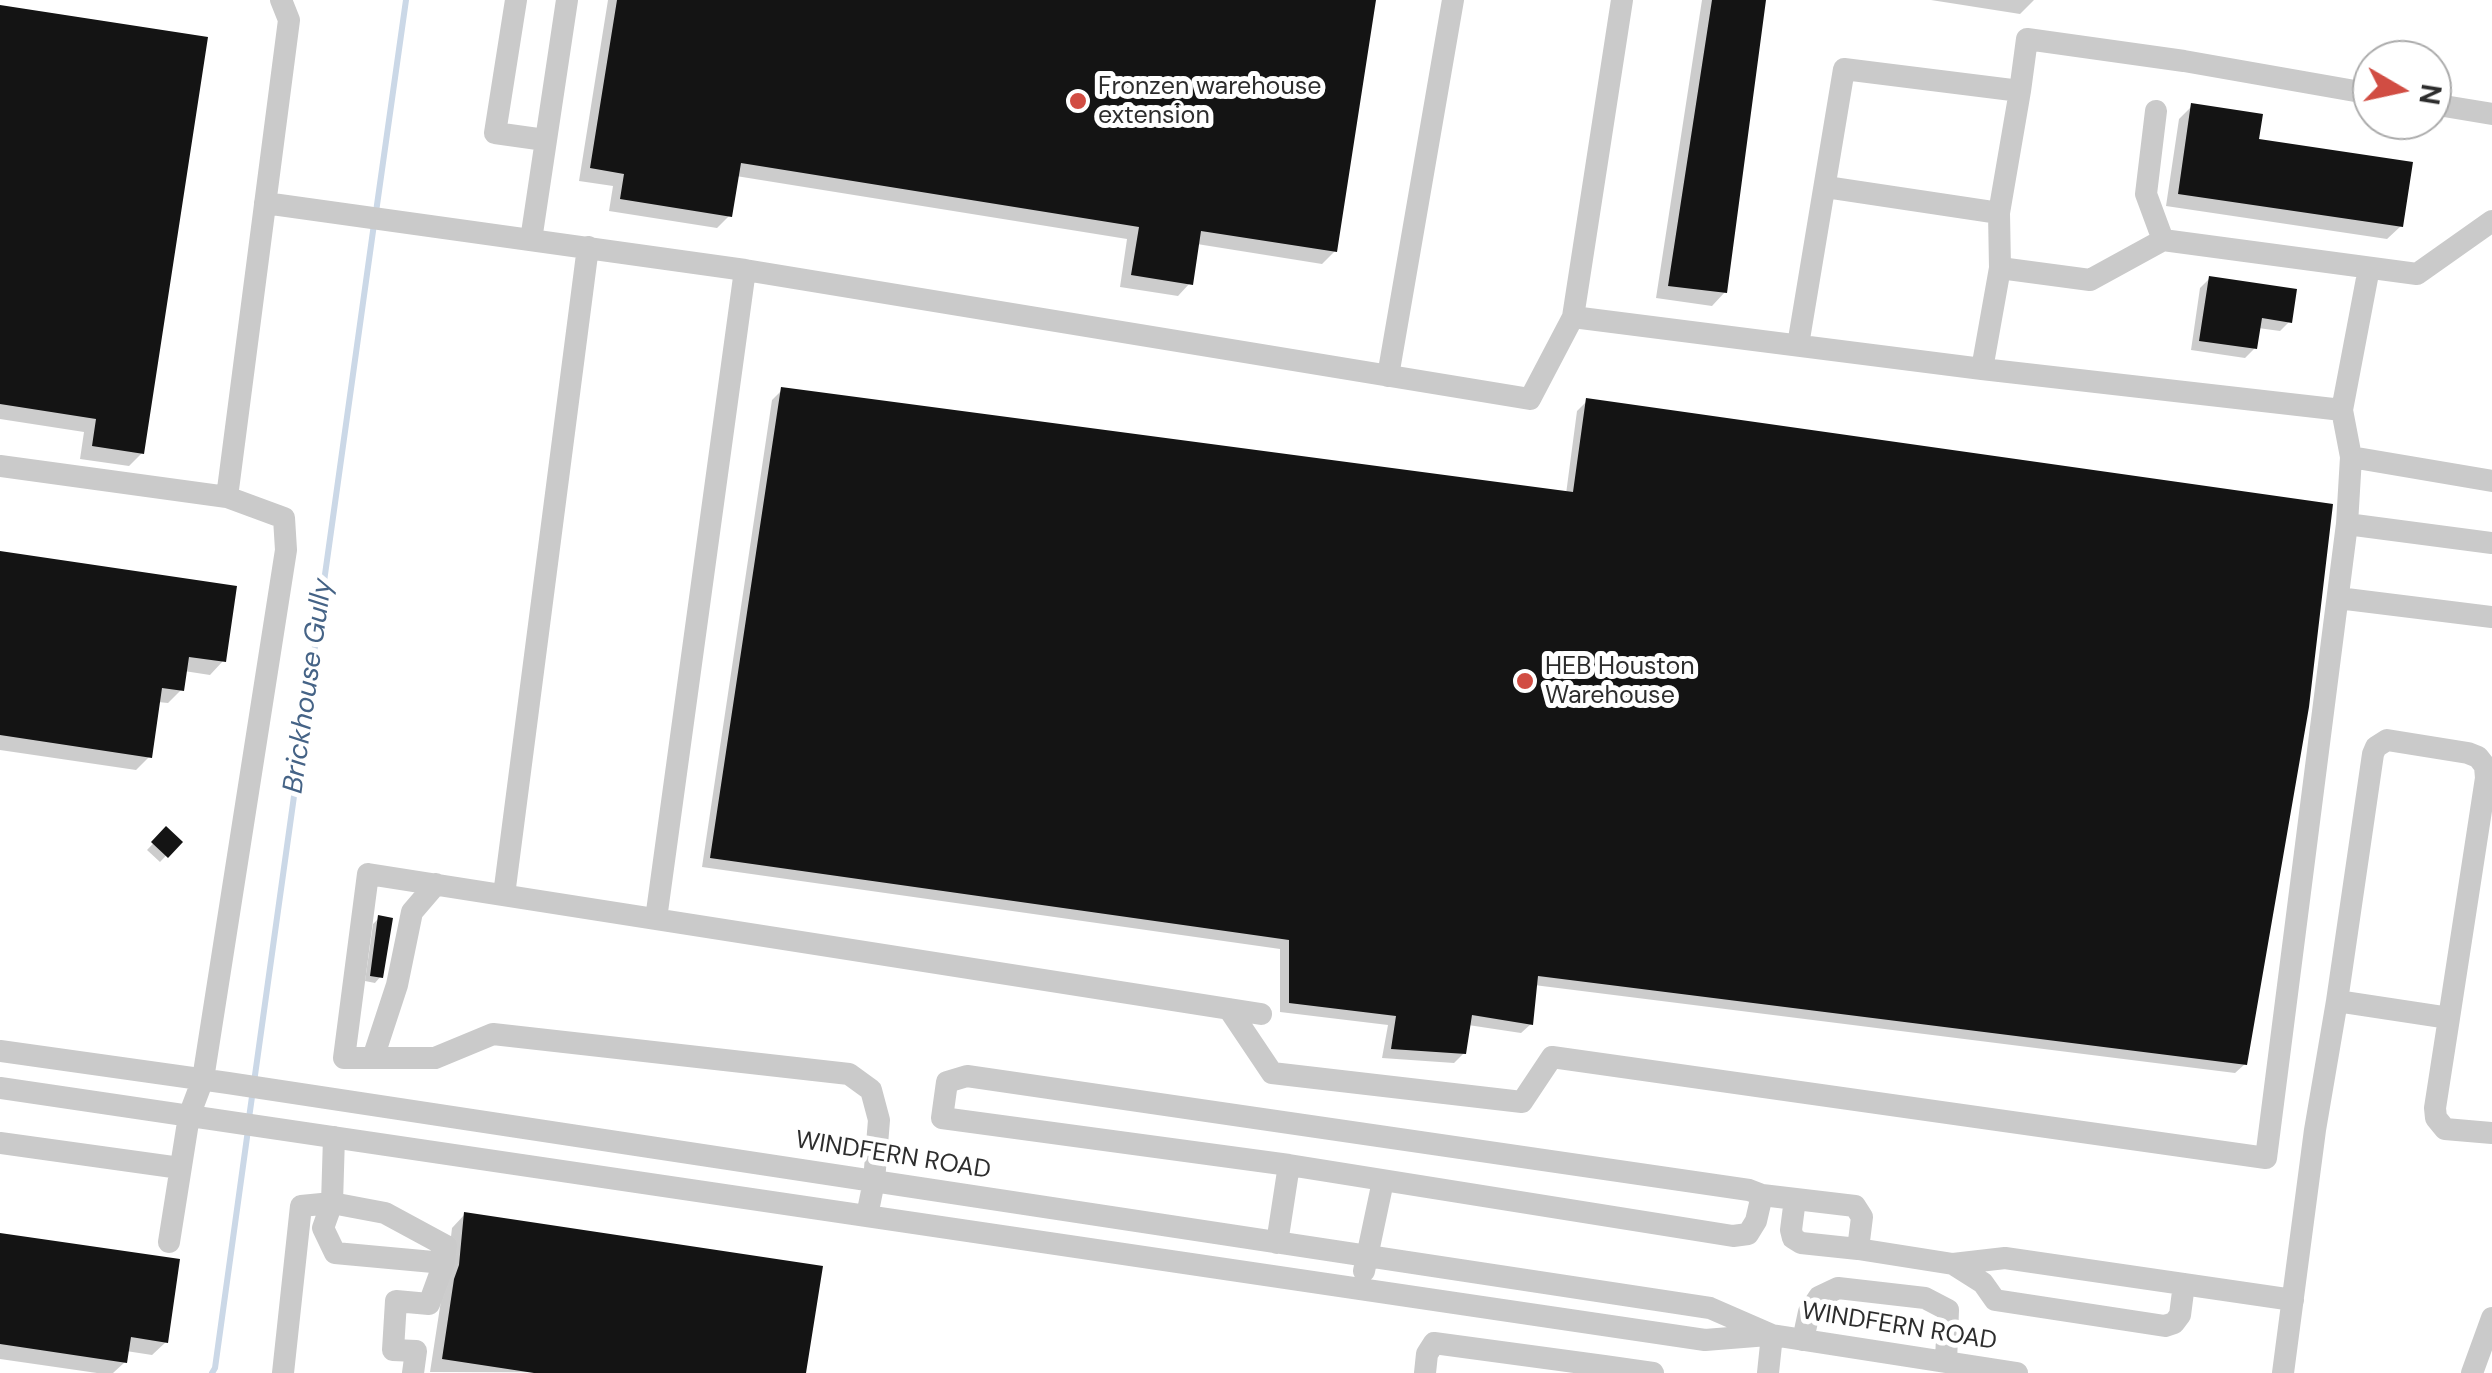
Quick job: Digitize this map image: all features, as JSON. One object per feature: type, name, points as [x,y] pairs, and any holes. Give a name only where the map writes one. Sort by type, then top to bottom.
[{"type":"street","points":[[227,497],[289,20],[282,0]]},
{"type":"street","points":[[516,0],[495,134],[545,140]]},
{"type":"street","points":[[531,240],[567,0]]},
{"type":"street","points":[[1388,376],[1453,0]]},
{"type":"street","points":[[265,203],[745,270],[1530,400],[1573,317],[1622,0]]},
{"type":"street","points":[[1982,370],[2000,268],[1999,213],[2027,39],[2352,90]]},
{"type":"street","points":[[1798,345],[1844,69],[2020,91]]},
{"type":"street","points":[[2452,107],[2492,114]]},
{"type":"street","points":[[2156,112],[2146,194],[2164,240]]},
{"type":"street","points":[[1826,187],[1999,213]]},
{"type":"street","points":[[2000,268],[2090,280],[2164,240],[2417,274],[2492,221]]},
{"type":"street","points":[[504,895],[588,247]]},
{"type":"street","points":[[1229,1009],[1272,1073],[1522,1102],[1552,1058],[2266,1158],[2348,524],[2351,457],[2342,410],[2369,268]]},
{"type":"street","points":[[656,919],[745,270]]},
{"type":"street","points":[[1573,317],[1982,370],[2342,410]]},
{"type":"street","points":[[2351,457],[2492,481]]},
{"type":"street","points":[[0,466],[227,497],[284,518],[286,550],[204,1079],[189,1116],[169,1242]]},
{"type":"street","points":[[2348,524],[2492,544]]},
{"type":"street","points":[[2338,598],[2492,617]]},
{"type":"street","points":[[2283,1373],[2372,754],[2380,742],[2387,740],[2468,753],[2485,766],[2435,1108],[2436,1118],[2445,1130],[2492,1133]]},
{"type":"street","points":[[867,1216],[879,1120],[871,1090],[849,1074],[492,1034],[435,1058],[344,1058],[368,874],[1261,1014]]},
{"type":"street","points":[[374,1058],[397,985],[412,912],[436,884]]},
{"type":"street","points":[[2337,1001],[2449,1018]]},
{"type":"street","name":"WINDFERN ROAD","points":[[0,1051],[1710,1308],[1772,1334],[1953,1366],[2017,1373]]},
{"type":"street","points":[[1762,1195],[1756,1221],[1748,1234],[1733,1236],[1289,1165],[942,1118],[947,1082],[968,1076],[1855,1206],[1862,1217],[1858,1249]]},
{"type":"street","name":"WINDFERN ROAD","points":[[0,1088],[1705,1340],[1772,1334]]},
{"type":"street","points":[[2457,1132],[2472,1143],[2492,1147]]},
{"type":"street","points":[[334,1137],[332,1204],[323,1228],[335,1253],[444,1263]]},
{"type":"street","points":[[0,1143],[180,1168]]},
{"type":"street","points":[[1277,1242],[1289,1165]]},
{"type":"street","points":[[1360,1289],[1384,1181]]},
{"type":"street","points":[[1795,1199],[1792,1238],[1801,1242],[1953,1264],[2005,1258],[2293,1300]]},
{"type":"street","points":[[282,1373],[301,1206],[332,1204],[385,1213],[446,1246],[429,1304],[396,1301],[393,1350],[416,1351],[413,1373]]},
{"type":"street","points":[[1953,1264],[1983,1282],[1996,1300],[2165,1326],[2180,1315],[2184,1284]]},
{"type":"street","points":[[1804,1340],[1809,1312],[1819,1296],[1838,1288],[1925,1298],[1948,1310],[1953,1366]]},
{"type":"street","points":[[1542,1357],[1548,1317]]},
{"type":"street","points":[[2472,1373],[2492,1318]]},
{"type":"street","points":[[1768,1373],[1772,1334]]},
{"type":"street","points":[[1425,1373],[1427,1354],[1434,1343],[1654,1373]]},
{"type":"building","points":[[617,0],[1376,0],[1337,252],[1201,231],[1193,285],[1131,275],[1139,227],[741,163],[732,217],[620,199],[624,174],[590,168]]},
{"type":"building","points":[[1712,0],[1766,0],[1727,293],[1668,286]]},
{"type":"building","points":[[0,5],[208,37],[144,454],[92,446],[96,419],[0,404]]},
{"type":"building","points":[[2191,103],[2263,114],[2259,139],[2413,162],[2403,227],[2178,194]]},
{"type":"building","points":[[2209,276],[2297,289],[2292,323],[2262,318],[2257,349],[2199,341]]},
{"type":"building","name":"HEB Houston Warehouse","points":[[781,387],[1573,492],[1586,398],[2333,504],[2309,707],[2247,1065],[1538,976],[1533,1025],[1472,1015],[1466,1054],[1391,1049],[1396,1016],[1289,1003],[1289,940],[710,858]]},
{"type":"building","points":[[0,551],[237,586],[226,662],[189,657],[184,691],[162,688],[152,758],[0,735]]},
{"type":"building","points":[[166,826],[183,842],[168,858],[151,842]]},
{"type":"building","points":[[378,915],[393,918],[383,978],[370,976]]},
{"type":"building","points":[[464,1212],[823,1266],[806,1373],[534,1373],[442,1359]]},
{"type":"building","points":[[0,1233],[180,1259],[168,1343],[131,1337],[127,1363],[0,1344]]},
{"type":"waterway","name":"Brickhouse Gully","points":[[376,212],[406,0]]},
{"type":"waterway","name":"Brickhouse Gully","points":[[249,1118],[374,224]]},
{"type":"waterway","name":"Brickhouse Gully","points":[[212,1373],[248,1130]]},
{"type":"place","name":"Fronzen warehouse extension","points":[[1078,101]]},
{"type":"place","name":"HEB Houston Warehouse","points":[[1525,681]]}]
